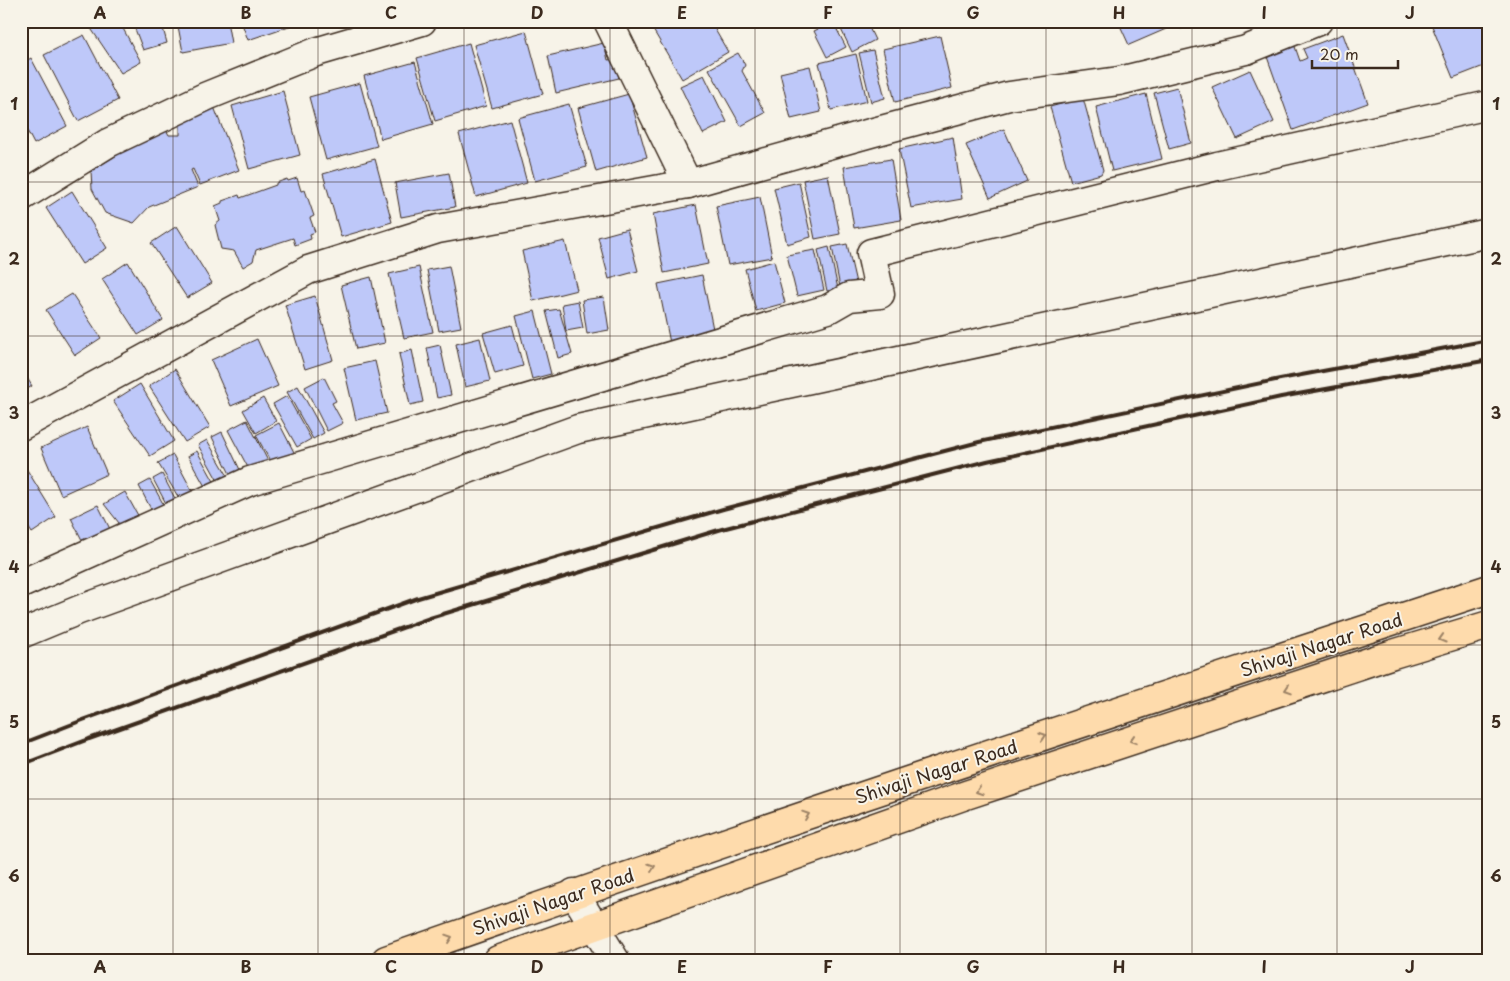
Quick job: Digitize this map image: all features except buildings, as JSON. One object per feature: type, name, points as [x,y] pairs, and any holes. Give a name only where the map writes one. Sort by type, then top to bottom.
[{"type":"main road","name":"Shivaji Nagar Road","points":[[386,960],[877,790],[1489,589]]},
{"type":"main road","name":"Shivaji Nagar Road","points":[[498,960],[976,792],[1393,654],[1489,625]]},
{"type":"street","points":[[21,197],[108,143],[207,96],[316,52],[422,21]]},
{"type":"street","points":[[608,21],[688,184]]},
{"type":"street","points":[[21,426],[308,270],[438,229],[688,184],[1009,96],[1119,81],[1246,50],[1318,21]]},
{"type":"street","points":[[21,584],[250,481],[828,308],[850,297],[880,294],[871,253],[1217,166],[1489,105]]},
{"type":"street","points":[[21,634],[79,610],[578,429],[1489,232]]},
{"type":"street","points":[[574,894],[614,960]]},
{"type":"railway","points":[[21,744],[418,598],[723,509],[979,442],[1280,379],[1489,340]]},
{"type":"railway","points":[[21,765],[430,618],[722,529],[987,461],[1281,397],[1489,360]]}]
